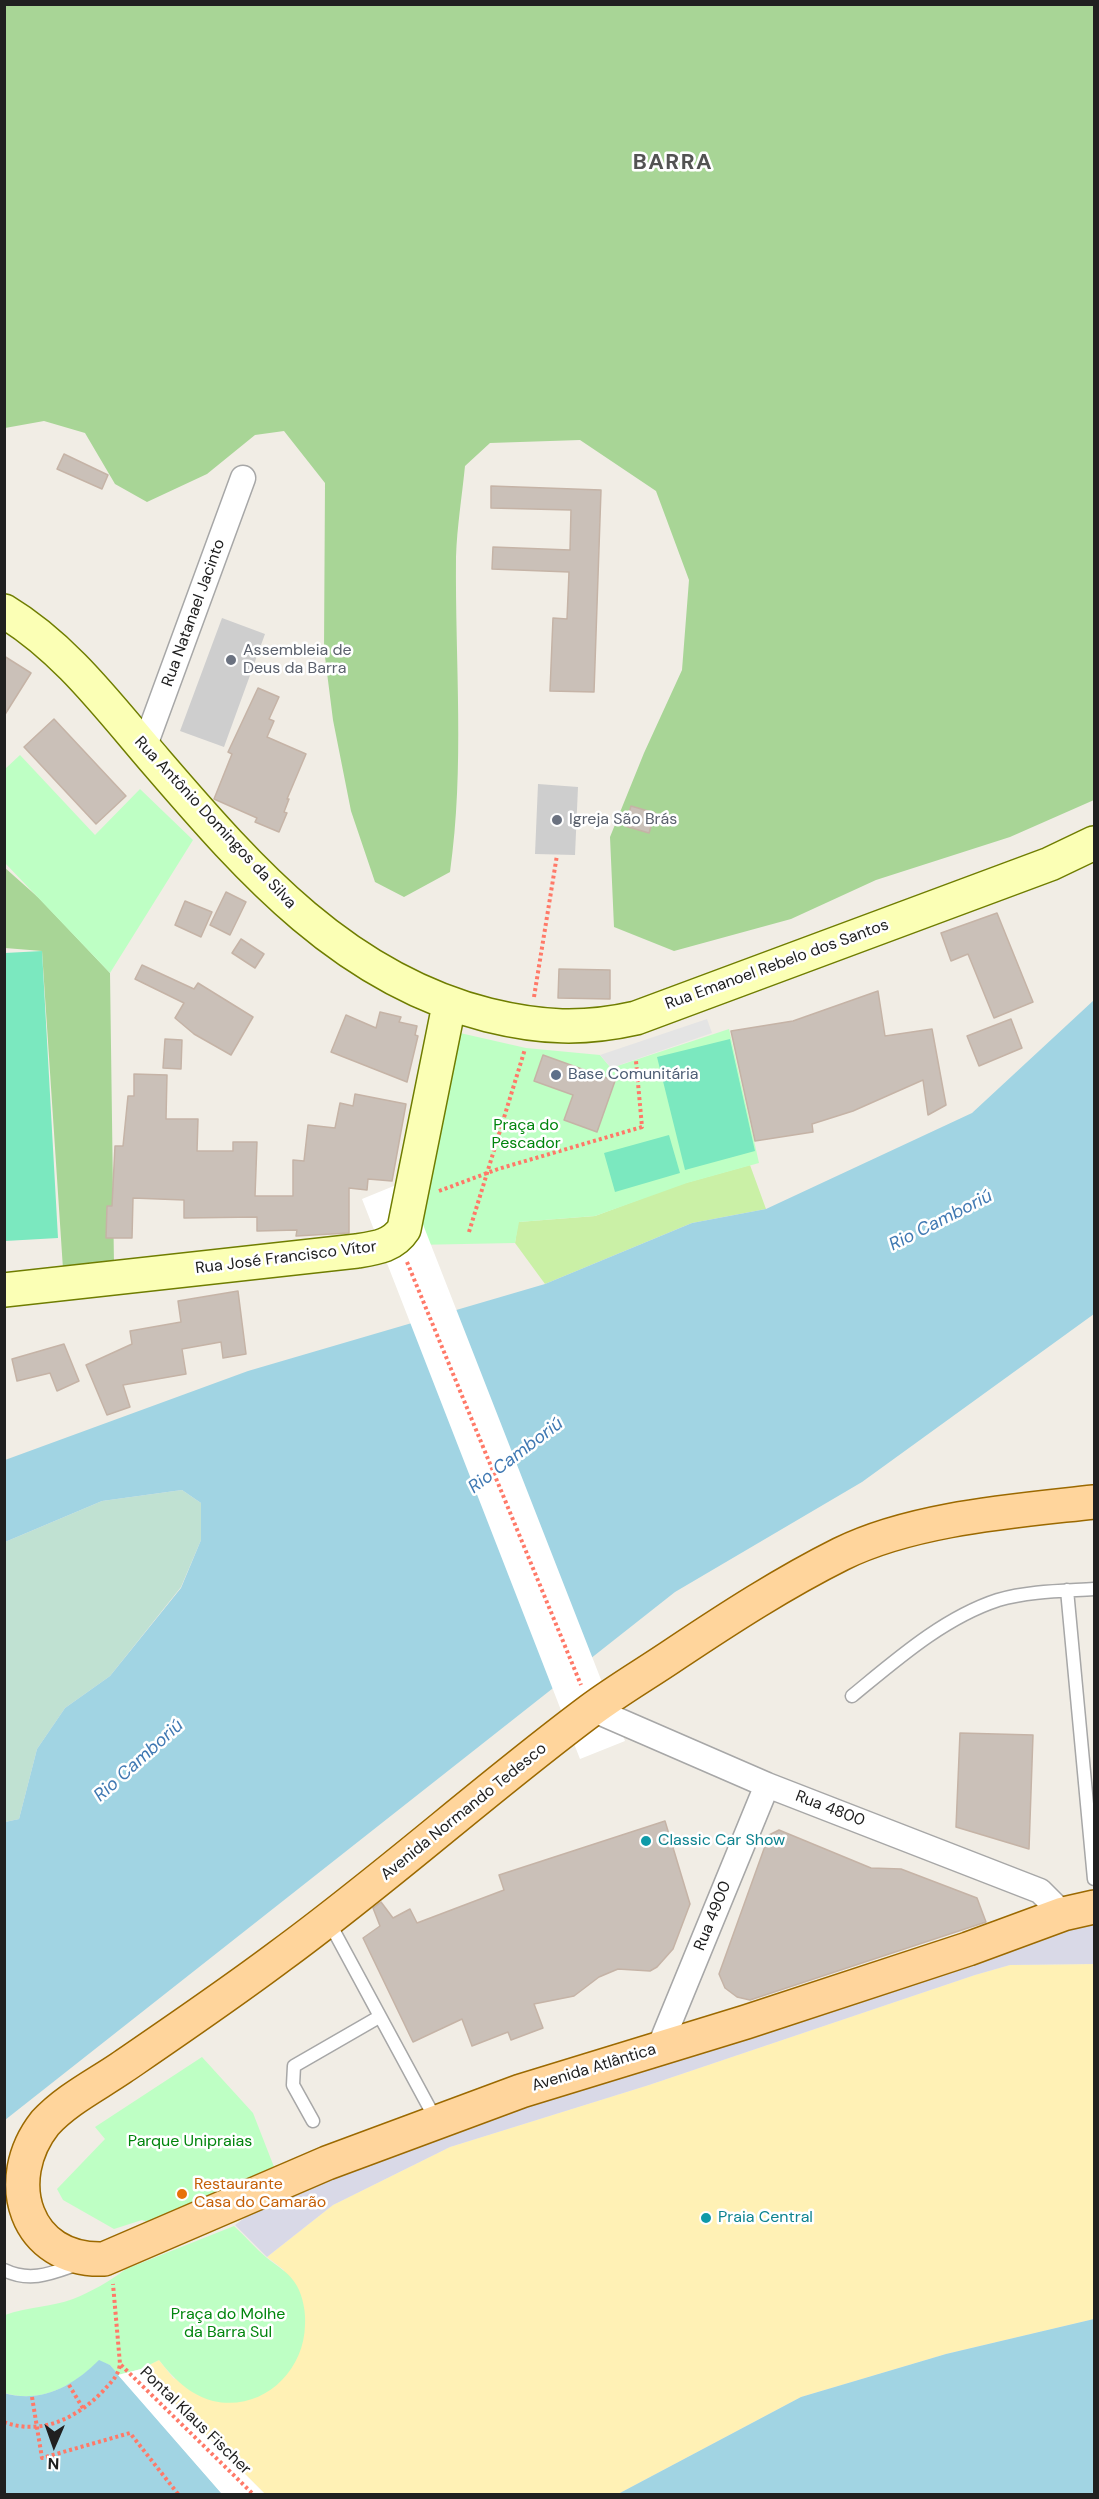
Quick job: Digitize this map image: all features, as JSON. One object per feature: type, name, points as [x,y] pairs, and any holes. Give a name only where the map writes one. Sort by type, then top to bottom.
[{"type":"main road","name":"Rua Antônio Domingos da Silva","points":[[4,611],[41,636],[72,665],[144,748],[290,906],[368,965],[449,1005]]},
{"type":"main road","name":"Rua Emanoel Rebelo dos Santos","points":[[449,1005],[528,1036],[636,1018],[1050,864],[1095,843]]},
{"type":"main road","name":"Rua José Francisco Vítor","points":[[4,1290],[381,1247],[398,1239],[404,1229],[410,1202],[449,1005]]},
{"type":"main road","name":"Avenida Normando Tedesco","points":[[97,2259],[54,2247],[37,2231],[22,2204],[15,2180],[31,2142],[58,2111],[230,1994],[329,1921],[588,1700],[754,1602],[846,1551],[931,1525],[998,1513],[1095,1502]]},
{"type":"main road","name":"Avenida Atlântica","points":[[97,2259],[327,2163],[521,2091],[968,1949],[1063,1914],[1095,1907]]},
{"type":"street","name":"Rua Natanael Jacinto","points":[[144,748],[243,478]]},
{"type":"street","name":"Rua 4800","points":[[588,1700],[767,1785],[1040,1891],[1063,1914]]},
{"type":"street","name":"Rua 4900","points":[[659,2048],[767,1785]]},
{"type":"lane","points":[[852,1696],[903,1654],[954,1620],[998,1600],[1067,1590],[1095,1589]]},
{"type":"lane","points":[[1067,1590],[1095,1879]]},
{"type":"lane","points":[[329,1921],[436,2121]]},
{"type":"lane","points":[[313,2121],[293,2085],[294,2066],[379,2016]]},
{"type":"lane","points":[[4,2270],[18,2277],[34,2278],[97,2259]]},
{"type":"path","points":[[470,1232],[528,1036],[557,855]]},
{"type":"path","points":[[410,1202],[487,1173],[642,1127],[636,1061]]},
{"type":"path","points":[[404,1254],[588,1700]]},
{"type":"path","points":[[4,2422],[35,2428],[70,2418],[84,2410],[118,2375],[120,2364],[112,2279],[97,2259]]},
{"type":"path","name":"Pontal Klaus Fischer","points":[[120,2364],[253,2494]]},
{"type":"path","points":[[69,2385],[84,2410]]},
{"type":"path","points":[[32,2397],[35,2428],[42,2458],[130,2433],[178,2494]]},
{"type":"shaded area","name":"Assembleia de Deus da Barra","points":[[222,618],[265,634],[224,747],[180,731]]},
{"type":"shaded area","name":"Igreja São Brás","points":[[538,784],[578,787],[575,855],[535,854]]},
{"type":"shaded area","points":[[707,1019],[712,1033],[611,1068],[600,1055]]},
{"type":"shaded area","points":[[1094,1919],[1094,1964],[1010,1965],[649,2085],[450,2147],[333,2205],[267,2257],[235,2225],[262,2205],[481,2121]]},
{"type":"green space","points":[[5,5],[1094,5],[1094,800],[1010,837],[876,880],[791,919],[674,951],[614,927],[610,837],[644,753],[682,670],[689,580],[656,491],[580,440],[490,443],[465,466],[457,534],[458,754],[455,833],[450,872],[404,897],[375,882],[351,811],[333,720],[324,649],[325,483],[284,431],[255,435],[207,474],[147,502],[115,484],[85,433],[44,421],[5,428]]},
{"type":"green space","points":[[20,755],[95,835],[140,789],[193,840],[110,973],[5,863],[5,769]]},
{"type":"green space","points":[[4,867],[40,899],[110,973],[114,1266],[63,1269],[42,951],[5,948]]},
{"type":"green space","points":[[42,951],[58,1238],[5,1241],[5,953]]},
{"type":"green space","name":"Praça do Pescador","points":[[729,1029],[759,1163],[687,1183],[595,1216],[519,1222],[515,1243],[413,1245],[460,1033],[526,1048],[600,1055],[611,1068]]},
{"type":"green space","points":[[730,1039],[755,1151],[685,1170],[657,1057]]},
{"type":"green space","points":[[669,1135],[680,1173],[615,1192],[604,1153]]},
{"type":"green space","points":[[750,1165],[766,1209],[692,1223],[545,1284],[515,1243],[518,1222],[595,1216],[678,1185]]},
{"type":"green space","points":[[182,1490],[201,1503],[201,1540],[181,1587],[110,1676],[65,1708],[37,1749],[19,1819],[5,1822],[5,1542],[102,1501]]},
{"type":"green space","name":"Parque Unipraias","points":[[202,2057],[253,2113],[276,2172],[162,2227],[142,2220],[114,2229],[63,2200],[57,2189],[105,2139],[95,2127]]},
{"type":"green space","name":"Praça do Molhe da Barra Sul","points":[[234,2226],[291,2277],[302,2300],[305,2320],[303,2342],[297,2359],[277,2385],[247,2401],[231,2403],[213,2401],[197,2395],[183,2385],[159,2360],[141,2369],[118,2375],[110,2365],[99,2361],[78,2378],[56,2390],[31,2396],[5,2393],[5,2315],[73,2299],[100,2286],[126,2269]]},
{"type":"sand","name":"Praia Central","points":[[1094,1964],[1094,2319],[946,2354],[801,2397],[618,2494],[265,2494],[141,2369],[159,2360],[174,2379],[284,2270],[267,2257],[333,2205],[450,2147],[649,2085],[1010,1965]]},
{"type":"water","name":"Rio Camboriú","points":[[1094,1000],[1094,1314],[862,1482],[675,1592],[5,2120],[5,1822],[19,1819],[37,1749],[65,1708],[110,1676],[181,1588],[201,1540],[201,1503],[182,1490],[102,1501],[5,1542],[5,1460],[248,1371],[545,1284],[692,1223],[766,1209],[972,1113]]},
{"type":"water","points":[[1094,2319],[1094,2494],[618,2494],[801,2397],[946,2354]]},
{"type":"water","points":[[99,2360],[110,2365],[222,2494],[5,2494],[4,2393],[31,2396],[56,2390],[78,2378]]},
{"type":"pier","points":[[406,1181],[625,1741],[580,1759],[362,1199]]},
{"type":"pier","points":[[141,2369],[265,2494],[222,2494],[118,2375]]},
{"type":"building","points":[[64,454],[108,475],[102,489],[57,469]]},
{"type":"building","points":[[491,486],[601,490],[594,692],[550,691],[553,618],[567,619],[569,572],[492,569],[493,547],[570,550],[571,510],[491,508]]},
{"type":"building","points":[[4,656],[31,673],[4,716]]},
{"type":"building","points":[[258,688],[279,697],[269,719],[274,721],[267,737],[306,754],[287,799],[289,799],[284,812],[287,813],[279,832],[255,822],[257,818],[214,799],[232,754],[228,752]]},
{"type":"building","points":[[54,719],[126,796],[96,824],[24,747]]},
{"type":"building","points":[[631,806],[655,813],[649,833],[625,826]]},
{"type":"building","points":[[226,892],[246,902],[230,935],[210,925]]},
{"type":"building","points":[[185,901],[212,912],[201,937],[175,925]]},
{"type":"building","points":[[997,913],[1033,1002],[994,1018],[968,954],[951,961],[941,933]]},
{"type":"building","points":[[241,939],[264,954],[255,968],[232,953]]},
{"type":"building","points":[[142,965],[194,989],[198,983],[253,1017],[231,1055],[194,1034],[175,1018],[184,1003],[135,979]]},
{"type":"building","points":[[559,969],[610,970],[610,999],[558,998]]},
{"type":"building","points":[[878,991],[885,1036],[932,1029],[946,1105],[928,1115],[923,1080],[853,1111],[812,1124],[813,1132],[755,1141],[731,1031],[793,1021]]},
{"type":"building","points":[[380,1012],[401,1017],[399,1022],[417,1026],[415,1035],[418,1036],[407,1082],[331,1052],[346,1015],[376,1028]]},
{"type":"building","points":[[1011,1019],[1022,1048],[979,1066],[967,1036]]},
{"type":"building","points":[[165,1039],[182,1040],[181,1069],[163,1068]]},
{"type":"building","points":[[543,1055],[615,1081],[597,1132],[564,1120],[573,1095],[534,1081]]},
{"type":"building","points":[[134,1074],[167,1075],[166,1119],[198,1119],[197,1151],[233,1151],[233,1142],[257,1142],[255,1196],[293,1196],[293,1160],[304,1161],[308,1125],[335,1128],[340,1103],[353,1106],[355,1094],[406,1104],[392,1181],[368,1179],[367,1190],[349,1188],[349,1233],[296,1236],[297,1230],[257,1231],[257,1217],[184,1218],[184,1200],[133,1198],[132,1238],[106,1238],[107,1206],[112,1206],[115,1146],[123,1146],[128,1096],[134,1096]]},
{"type":"building","points":[[238,1291],[246,1354],[223,1358],[221,1342],[182,1349],[186,1374],[123,1385],[130,1407],[107,1415],[86,1365],[132,1344],[130,1331],[181,1322],[178,1301]]},
{"type":"building","points":[[64,1344],[79,1381],[57,1391],[50,1373],[17,1381],[12,1359]]},
{"type":"building","points":[[960,1733],[1033,1735],[1029,1849],[956,1827]]},
{"type":"building","points":[[665,1821],[690,1904],[673,1949],[657,1967],[650,1971],[618,1969],[599,1977],[574,1996],[534,2004],[543,2028],[511,2040],[508,2032],[472,2046],[462,2019],[413,2042],[363,1938],[380,1926],[373,1908],[381,1902],[393,1918],[410,1909],[417,1923],[504,1890],[499,1875]]},
{"type":"building","points":[[779,1830],[871,1868],[901,1869],[977,1898],[986,1922],[750,2000],[737,1997],[725,1988],[719,1974],[769,1835]]},
{"type":"place","name":"Assembleia de Deus da Barra","points":[[231,660]]},
{"type":"place","name":"Igreja São Brás","points":[[557,820]]},
{"type":"place","name":"Base Comunitária","points":[[556,1075]]},
{"type":"place","name":"Classic Car Show","points":[[646,1841]]},
{"type":"place","name":"Restaurante Casa do Camarão","points":[[182,2194]]},
{"type":"place","name":"Praia Central","points":[[706,2218]]},
{"type":"district","name":"BARRA","points":[[673,163]]}]
